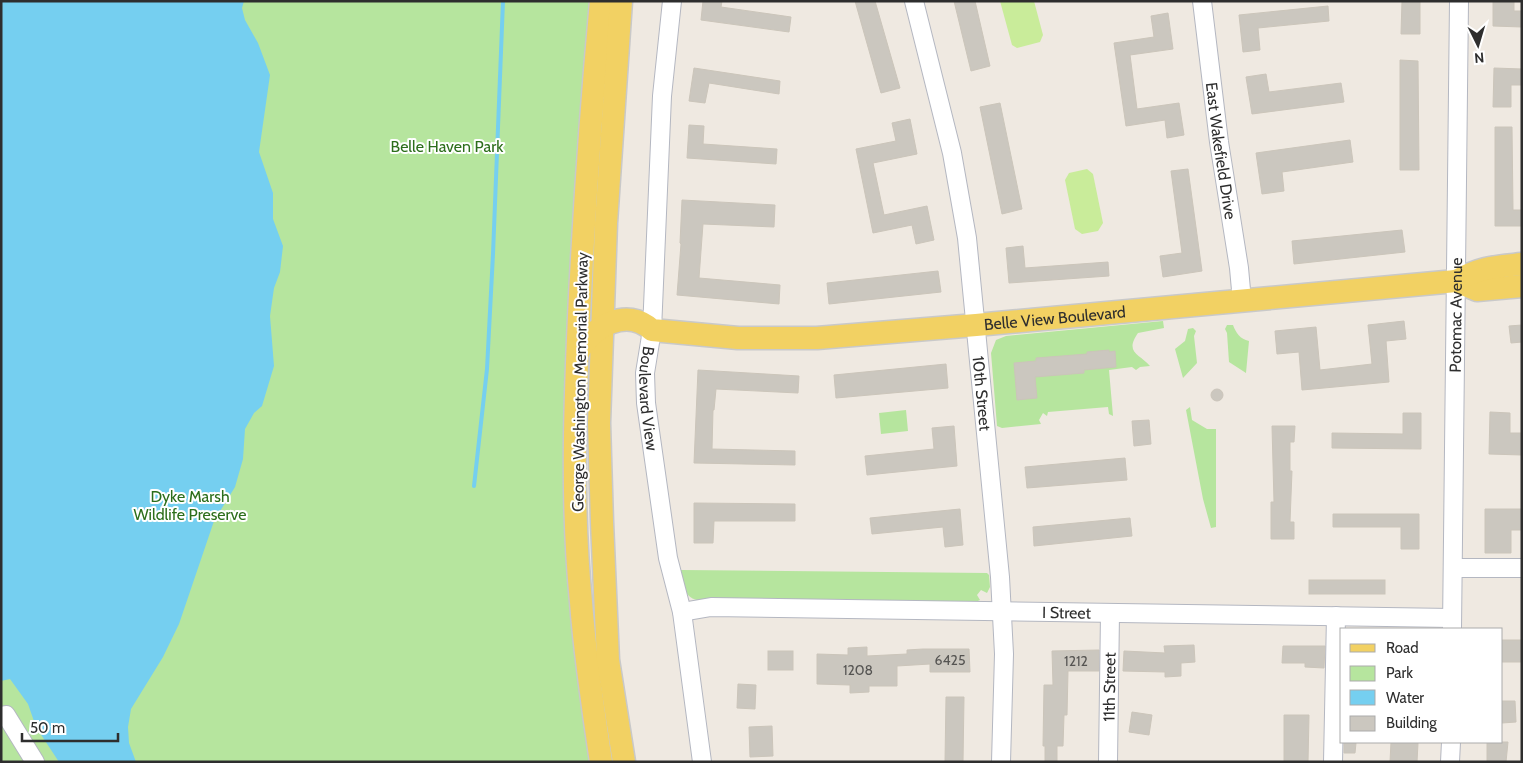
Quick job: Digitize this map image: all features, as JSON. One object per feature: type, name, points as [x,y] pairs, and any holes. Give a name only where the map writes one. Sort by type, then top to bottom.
[{"type":"main road","name":"George Washington Memorial Parkway","points":[[601,1],[587,163],[576,420],[576,512],[580,600],[601,762]]},
{"type":"main road","name":"George Washington Memorial Parkway","points":[[621,1],[612,124],[599,423],[608,660],[624,762]]},
{"type":"main road","name":"Belle View Boulevard","points":[[602,327],[616,336],[638,337],[646,335],[652,330],[738,338],[863,335],[1456,281],[1473,272],[1490,267],[1522,264]]},
{"type":"main road","points":[[578,353],[587,338],[602,327],[595,322],[589,313],[582,275]]},
{"type":"main road","name":"Belle View Boulevard","points":[[1456,281],[1477,290],[1522,286]]},
{"type":"street","name":"Boulevard View","points":[[672,1],[662,96],[652,330],[645,373],[646,403],[668,558],[682,612],[702,762]]},
{"type":"street","name":"10th Street","points":[[914,1],[942,109],[959,186],[967,238],[999,567],[1004,654],[1001,762]]},
{"type":"street","name":"East Wakefield Drive","points":[[1202,1],[1219,142],[1239,268],[1242,301]]},
{"type":"street","name":"Potomac Avenue","points":[[1452,624],[1459,1]]},
{"type":"street","points":[[1453,568],[1522,568]]},
{"type":"street","name":"I Street","points":[[682,612],[711,608],[1336,616],[1452,624]]},
{"type":"street","name":"11th Street","points":[[1108,762],[1110,613]]},
{"type":"street","points":[[1333,762],[1336,616]]},
{"type":"street","points":[[1,716],[6,716],[35,762]]},
{"type":"street","points":[[1450,762],[1451,743]]},
{"type":"green space","name":"Belle Haven Park","points":[[1,1],[602,1],[579,326],[592,762],[1,762]]},
{"type":"green space","points":[[1000,1],[1034,1],[1043,35],[1040,42],[1017,48],[1012,45]]},
{"type":"green space","points":[[1087,169],[1093,174],[1103,223],[1098,231],[1082,234],[1075,229],[1065,180],[1069,173]]},
{"type":"green space","points":[[1163,321],[1164,328],[1138,333],[1134,340],[1133,349],[1150,366],[1140,367],[1136,370],[1132,367],[1109,370],[1113,416],[1109,414],[1108,407],[1048,412],[1047,416],[1043,413],[1039,420],[1041,424],[1002,428],[997,426],[991,353],[996,340],[1006,336]]},
{"type":"green space","points":[[1227,325],[1233,325],[1235,331],[1243,339],[1249,341],[1246,373],[1229,362],[1227,333],[1225,329]]},
{"type":"green space","points":[[1193,328],[1196,331],[1194,336],[1197,363],[1183,378],[1175,349],[1185,341],[1188,329]]},
{"type":"green space","points":[[1190,407],[1192,420],[1207,429],[1216,429],[1216,527],[1211,528],[1203,499],[1186,410]]},
{"type":"green space","points":[[906,410],[908,431],[881,434],[879,413]]},
{"type":"green space","points":[[681,570],[987,573],[989,575],[990,587],[987,593],[981,590],[977,595],[980,600],[973,603],[697,600],[686,593],[679,572]]},
{"type":"water","name":"Dyke Marsh Wildlife Preserve","points":[[1,1],[244,1],[242,8],[245,20],[258,43],[270,75],[259,152],[273,193],[273,219],[283,246],[280,272],[274,288],[270,316],[274,366],[262,406],[254,413],[245,429],[243,459],[235,487],[214,521],[179,624],[163,657],[131,709],[128,727],[129,743],[136,762],[59,762],[36,727],[28,704],[10,679],[1,681]]},
{"type":"building","points":[[703,1],[722,1],[721,7],[791,17],[789,32],[701,20]]},
{"type":"building","points":[[855,1],[875,1],[900,88],[881,93]]},
{"type":"building","points":[[954,1],[975,1],[990,66],[971,71]]},
{"type":"building","points":[[1402,1],[1420,1],[1420,34],[1401,34]]},
{"type":"building","points":[[1493,1],[1514,1],[1514,11],[1522,11],[1522,27],[1493,26]]},
{"type":"building","points":[[1328,6],[1329,21],[1258,28],[1260,50],[1243,52],[1239,15]]},
{"type":"building","points":[[1168,13],[1173,49],[1130,55],[1137,109],[1179,103],[1184,135],[1167,138],[1165,120],[1126,126],[1114,43],[1154,37],[1151,16]]},
{"type":"building","points":[[1400,60],[1418,61],[1419,170],[1400,170]]},
{"type":"building","points":[[694,68],[780,81],[779,94],[709,83],[705,103],[689,101]]},
{"type":"building","points":[[1494,68],[1522,69],[1522,85],[1511,85],[1511,107],[1493,107]]},
{"type":"building","points":[[1266,74],[1269,92],[1341,83],[1344,102],[1252,114],[1246,77]]},
{"type":"building","points":[[1000,103],[1022,209],[1002,214],[980,107]]},
{"type":"building","points":[[910,119],[917,154],[873,163],[884,215],[927,206],[934,240],[916,244],[912,225],[873,233],[856,149],[896,141],[892,123]]},
{"type":"building","points":[[689,125],[704,126],[703,144],[777,149],[776,164],[687,158]]},
{"type":"building","points":[[1495,127],[1512,127],[1513,210],[1522,210],[1522,226],[1495,226]]},
{"type":"building","points":[[1350,140],[1353,162],[1282,172],[1284,191],[1262,194],[1256,153]]},
{"type":"building","points":[[1188,169],[1202,271],[1163,277],[1160,256],[1182,253],[1171,171]]},
{"type":"building","points":[[682,200],[775,205],[774,227],[703,224],[699,278],[780,285],[779,304],[677,295]]},
{"type":"building","points":[[1402,230],[1405,252],[1294,264],[1292,241]]},
{"type":"building","points":[[1023,246],[1025,268],[1108,262],[1109,276],[1009,283],[1006,248]]},
{"type":"building","points":[[938,271],[941,292],[829,304],[827,283]]},
{"type":"building","points":[[1404,321],[1406,339],[1386,341],[1389,382],[1302,390],[1299,352],[1277,354],[1275,331],[1316,327],[1320,370],[1372,364],[1368,325]]},
{"type":"building","points":[[1522,325],[1522,342],[1511,343],[1509,326]]},
{"type":"building","points":[[1109,350],[1109,352],[1115,351],[1116,367],[1084,370],[1084,373],[1035,377],[1037,398],[1017,400],[1014,363],[1036,361],[1036,358],[1087,354],[1087,352]]},
{"type":"building","points":[[946,364],[948,388],[836,398],[834,375]]},
{"type":"building","points":[[698,370],[799,376],[798,393],[716,389],[713,410],[712,449],[795,451],[795,465],[694,463]]},
{"type":"building","points":[[1217,389],[1223,395],[1217,401],[1211,395]]},
{"type":"building","points":[[1490,412],[1510,413],[1510,433],[1522,433],[1522,455],[1489,454]]},
{"type":"building","points":[[1403,413],[1421,413],[1421,449],[1332,448],[1332,433],[1403,434]]},
{"type":"building","points":[[1149,420],[1151,444],[1134,446],[1132,421]]},
{"type":"building","points":[[954,426],[957,466],[867,475],[865,456],[934,449],[932,428]]},
{"type":"building","points":[[1272,426],[1295,426],[1294,442],[1290,442],[1290,471],[1292,471],[1290,522],[1294,522],[1294,539],[1271,539],[1271,502],[1274,502]]},
{"type":"building","points":[[1125,458],[1127,480],[1027,488],[1025,467]]},
{"type":"building","points":[[694,503],[795,504],[795,521],[714,521],[713,543],[694,543]]},
{"type":"building","points":[[960,509],[963,545],[945,547],[943,527],[872,534],[870,518]]},
{"type":"building","points":[[1485,509],[1522,509],[1522,530],[1511,530],[1511,553],[1485,553]]},
{"type":"building","points":[[1333,514],[1419,514],[1419,549],[1401,549],[1401,527],[1333,527]]},
{"type":"building","points":[[1130,518],[1132,536],[1034,546],[1033,527]]},
{"type":"building","points":[[1309,580],[1385,580],[1385,594],[1309,594]]},
{"type":"building","points":[[1503,640],[1521,640],[1521,662],[1503,662]]},
{"type":"building","points":[[1194,645],[1195,662],[1181,663],[1181,676],[1165,677],[1165,672],[1123,671],[1124,651],[1165,653],[1164,646]]},
{"type":"building","points":[[1283,646],[1325,646],[1324,668],[1305,667],[1305,663],[1282,663]]},
{"type":"building","points":[[867,647],[867,656],[907,654],[907,650],[969,649],[970,672],[930,672],[930,664],[897,666],[897,686],[869,686],[869,692],[850,693],[850,685],[817,684],[817,654],[848,655],[848,648]]},
{"type":"building","points":[[1099,650],[1099,671],[1068,671],[1067,715],[1064,715],[1063,746],[1057,746],[1057,762],[1045,762],[1045,746],[1043,746],[1044,685],[1053,685],[1052,651]]},
{"type":"building","points":[[768,651],[793,651],[793,670],[768,670]]},
{"type":"building","points":[[738,684],[756,685],[755,709],[737,708]]},
{"type":"building","points":[[946,697],[964,697],[963,762],[945,762]]},
{"type":"building","points":[[1503,701],[1515,701],[1516,722],[1503,723]]},
{"type":"building","points":[[1132,712],[1152,715],[1149,735],[1129,732]]},
{"type":"building","points":[[1284,715],[1309,715],[1308,762],[1284,762]]},
{"type":"building","points":[[772,726],[773,756],[750,757],[749,727]]},
{"type":"building","points":[[1508,742],[1506,762],[1487,762],[1487,743]]},
{"type":"building","points":[[1344,743],[1356,743],[1355,753],[1344,753]]},
{"type":"building","points":[[1391,743],[1418,743],[1417,762],[1390,762]]},
{"type":"waterway","points":[[474,486],[487,369],[503,1]]}]
